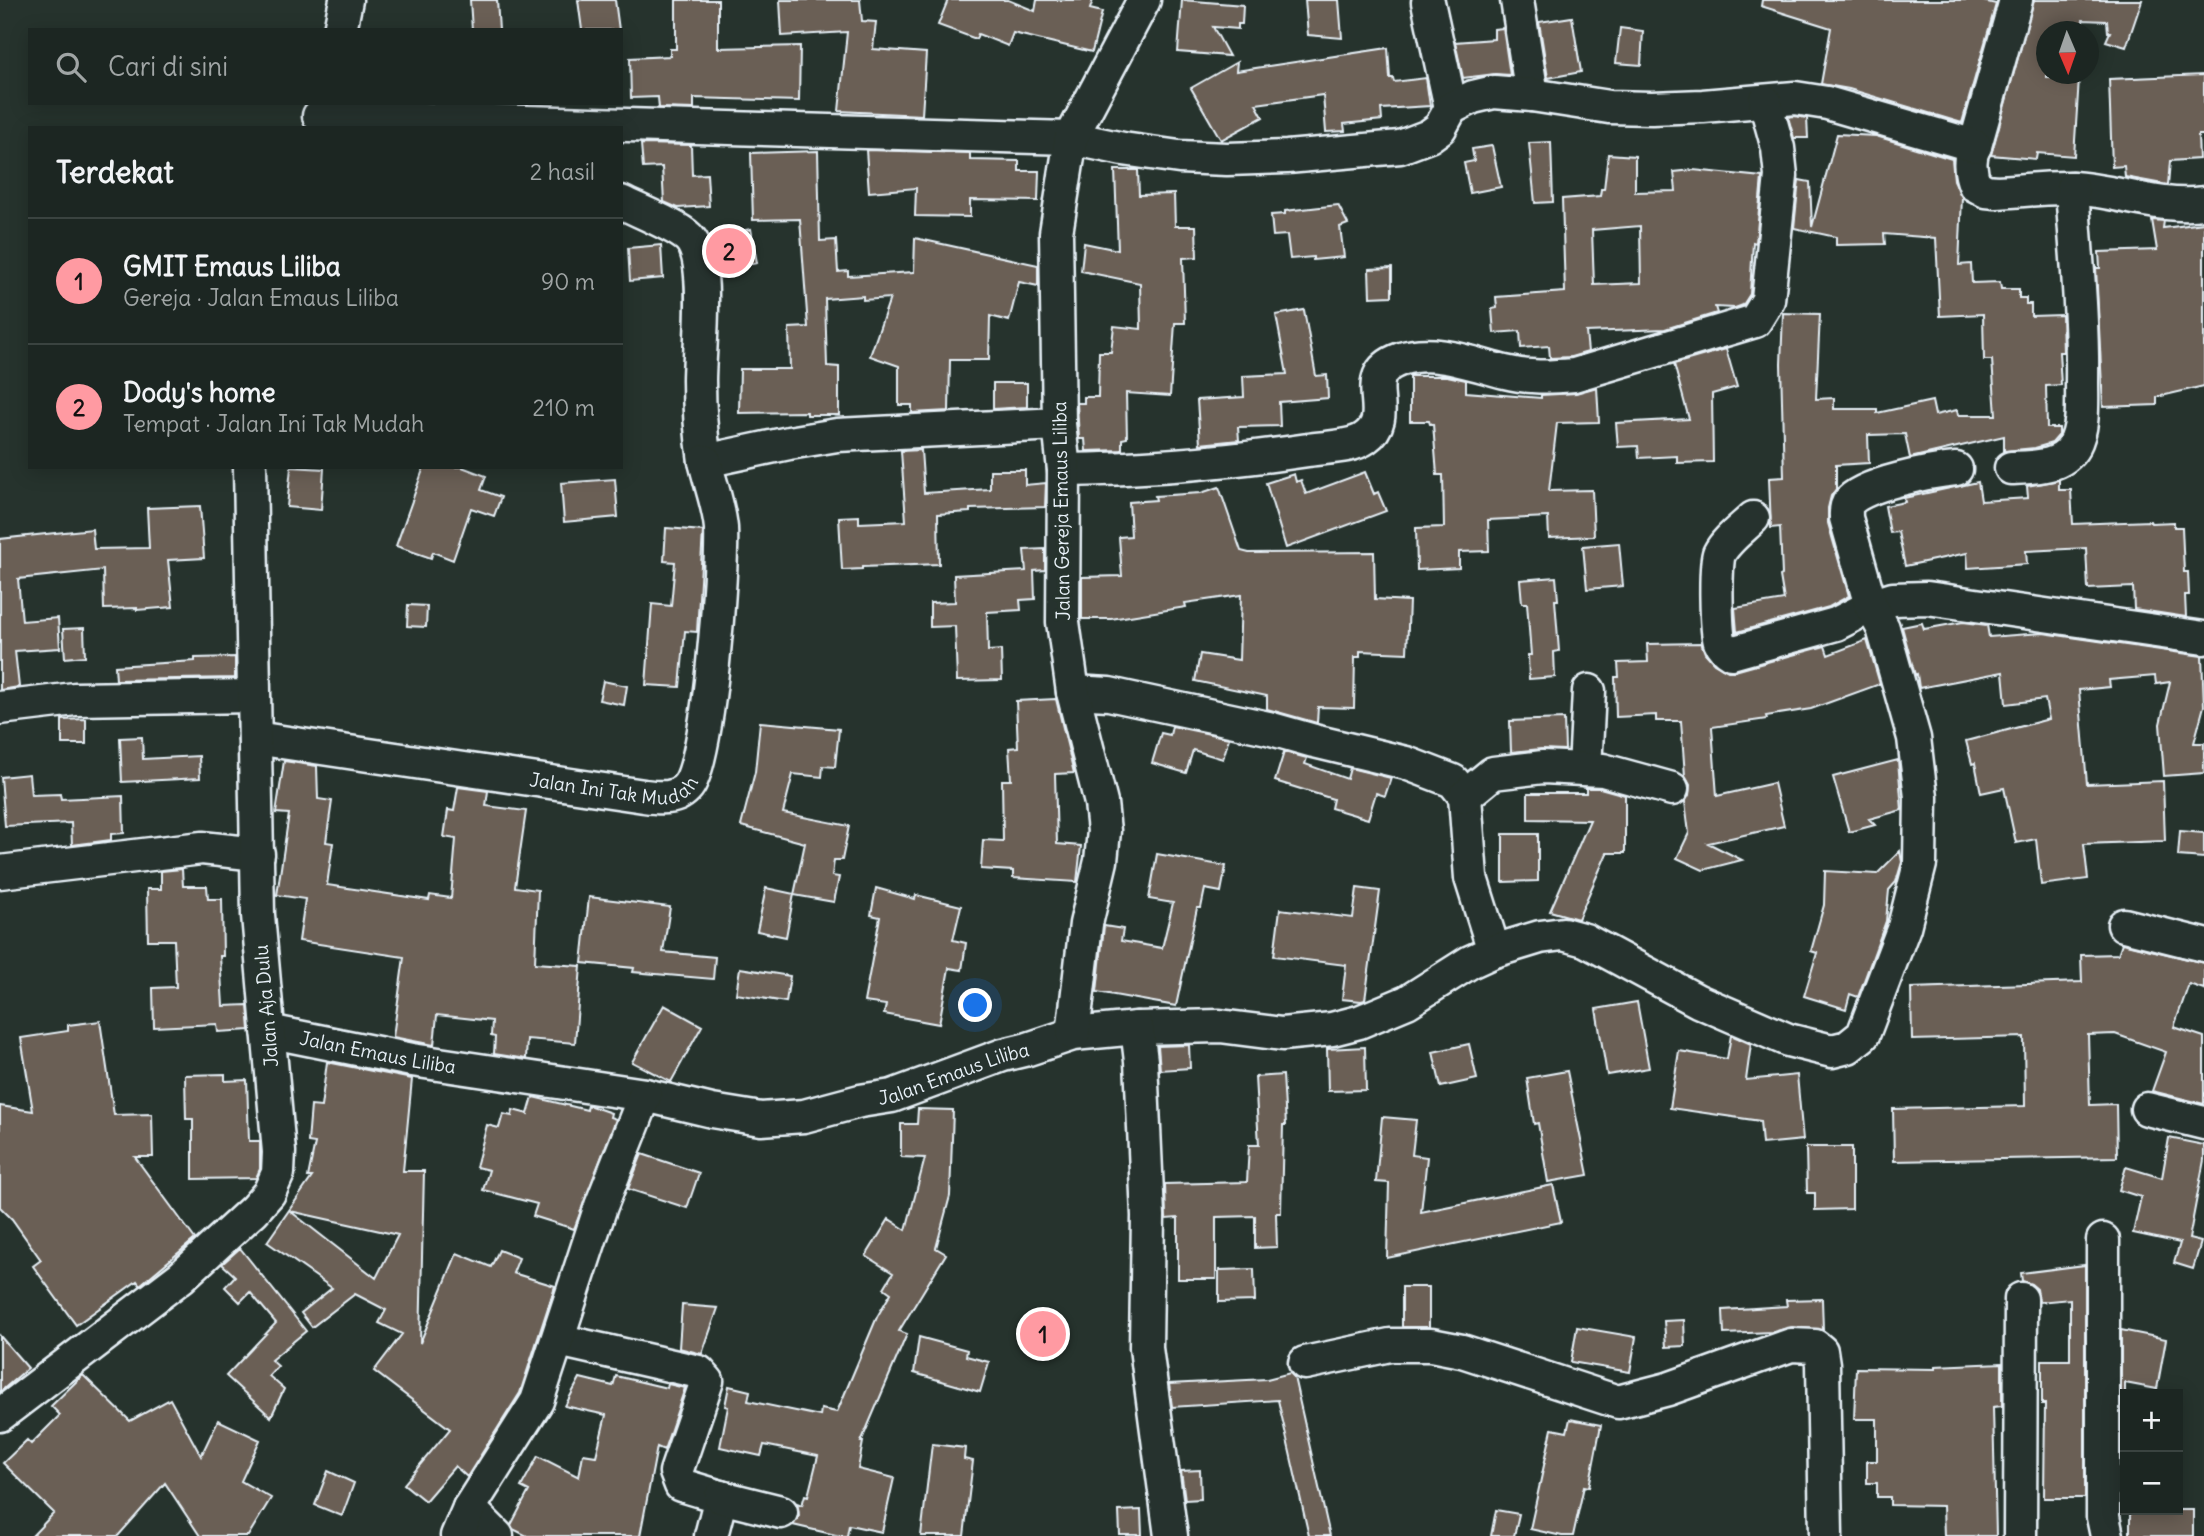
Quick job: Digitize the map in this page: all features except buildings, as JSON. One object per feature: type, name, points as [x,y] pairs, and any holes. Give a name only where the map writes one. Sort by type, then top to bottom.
[{"type":"street","points":[[340,28],[346,0]]},
{"type":"street","name":"Jalan Gereja Emaus Liliba","points":[[1073,1034],[1086,924],[1101,861],[1104,831],[1101,803],[1073,692],[1063,622],[1064,470],[1059,424],[1056,233],[1070,138],[1144,0]]},
{"type":"street","points":[[1517,0],[1532,95]]},
{"type":"street","points":[[2014,1],[1975,146],[1971,152],[1973,179],[1979,189],[1996,192],[2072,188],[2156,203],[2185,206],[2204,203]]},
{"type":"street","points":[[1428,2],[1451,108]]},
{"type":"street","points":[[623,127],[1070,138],[1179,157],[1287,157],[1400,146],[1429,136],[1440,128],[1451,108],[1473,97],[1494,92],[1620,107],[1703,106],[1795,98],[1827,103],[1975,146]]},
{"type":"street","points":[[1064,470],[1140,469],[1250,458],[1363,440],[1377,426],[1379,373],[1404,358],[1455,358],[1506,373],[1535,377],[1574,375],[1755,321],[1768,300],[1781,176],[1779,148],[1765,101]]},
{"type":"street","points":[[318,116],[587,126]]},
{"type":"street","points":[[2011,468],[2052,464],[2064,457],[2074,447],[2080,426],[2082,339],[2072,188]]},
{"type":"street","name":"Jalan Ini Tak Mudah","points":[[255,738],[644,796],[663,798],[677,795],[688,786],[695,773],[708,714],[721,528],[705,461],[699,381],[702,304],[698,250],[690,238],[675,228],[623,203]]},
{"type":"street","points":[[705,461],[837,435],[1059,424]]},
{"type":"street","name":"Jalan Emaus Liliba","points":[[268,1031],[412,1060],[573,1082],[712,1111],[761,1119],[783,1119],[892,1096],[1003,1055],[1073,1034],[1137,1028],[1220,1026],[1282,1034],[1332,1029],[1359,1022],[1407,1002],[1470,962],[1494,951],[1540,937],[1563,934],[1585,940],[1698,1001],[1788,1041],[1832,1052],[1848,1047],[1863,1035],[1904,927],[1920,864],[1921,796],[1914,738],[1883,628],[1871,606],[1846,518],[1849,502],[1870,489],[1931,471],[1956,468]]},
{"type":"street","name":"Jalan Aja Dulu","points":[[0,1415],[181,1277],[269,1193],[278,1173],[279,1152],[258,915],[250,469]]},
{"type":"street","points":[[1753,518],[1718,555],[1718,627],[1720,642],[1731,653],[1836,624],[1871,606],[1893,599],[1927,598],[2204,638]]},
{"type":"street","points":[[1585,769],[1588,691]]},
{"type":"street","points":[[1073,692],[1110,694],[1268,728],[1406,763],[1453,781],[1465,796],[1473,891],[1486,920],[1494,951]]},
{"type":"street","points":[[0,708],[75,699],[253,696]]},
{"type":"street","points":[[1465,796],[1493,773],[1544,767],[1603,770],[1672,789]]},
{"type":"street","points":[[0,872],[202,848],[258,854]]},
{"type":"street","points":[[2124,925],[2204,945]]},
{"type":"street","points":[[1137,1028],[1148,1216],[1146,1348],[1171,1536]]},
{"type":"street","points":[[497,1536],[463,1522],[537,1401],[601,1206],[645,1095]]},
{"type":"street","points":[[2147,1109],[2204,1123]]},
{"type":"street","points":[[2104,1240],[2103,1504],[2107,1536]]},
{"type":"street","points":[[2020,1536],[2021,1299]]},
{"type":"street","points":[[558,1340],[699,1372],[707,1381],[676,1472],[681,1485],[781,1513]]},
{"type":"street","points":[[1305,1363],[1390,1345],[1432,1345],[1618,1402],[1668,1389],[1791,1345],[1815,1346],[1821,1352],[1823,1364],[1826,1536]]},
{"type":"street","points":[[711,1536],[721,1497]]},
{"type":"place","name":"Dody's home","points":[[729,251]]},
{"type":"place","name":"GMIT Emaus Liliba","points":[[1043,1334]]}]
